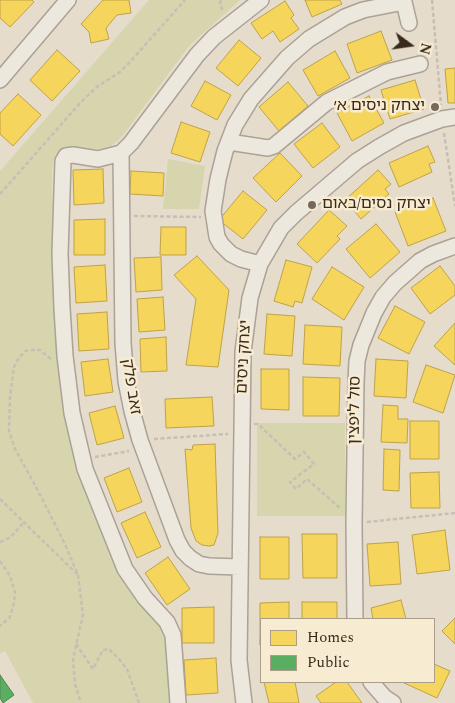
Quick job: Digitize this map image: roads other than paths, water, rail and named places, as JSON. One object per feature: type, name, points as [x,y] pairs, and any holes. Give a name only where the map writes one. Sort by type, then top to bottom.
[{"type":"street","points":[[0,80],[68,0]]},
{"type":"street","points":[[178,703],[173,635],[167,622],[145,598],[125,569],[82,458],[72,412],[62,318],[60,254],[63,161],[66,156],[72,155],[98,159],[121,153],[131,143],[197,54],[214,37],[261,0]]},
{"type":"street","points":[[260,264],[231,254],[216,237],[213,217],[218,179],[235,124],[251,99],[287,58],[309,39],[344,17],[363,10],[410,1],[409,23]]},
{"type":"street","points":[[229,142],[268,148],[274,146],[327,102],[387,72],[420,64]]},
{"type":"street","name":"יצחק ניסים","points":[[244,703],[239,660],[244,352],[250,298],[260,264],[281,228],[308,202],[357,161],[404,133],[449,118]]},
{"type":"street","name":"זאב פלק","points":[[121,153],[123,342],[126,381],[132,411],[177,540],[183,550],[199,564],[240,567]]},
{"type":"street","name":"סול ליפצין","points":[[355,618],[354,517],[357,361],[366,328],[383,297],[407,271],[420,261],[455,246]]},
{"type":"street","points":[[372,683],[384,697],[393,703]]},
{"type":"place","name":"יצחק ניסים א׳","points":[[435,107]]},
{"type":"place","name":"יצחק נסים/באום","points":[[312,205]]}]
